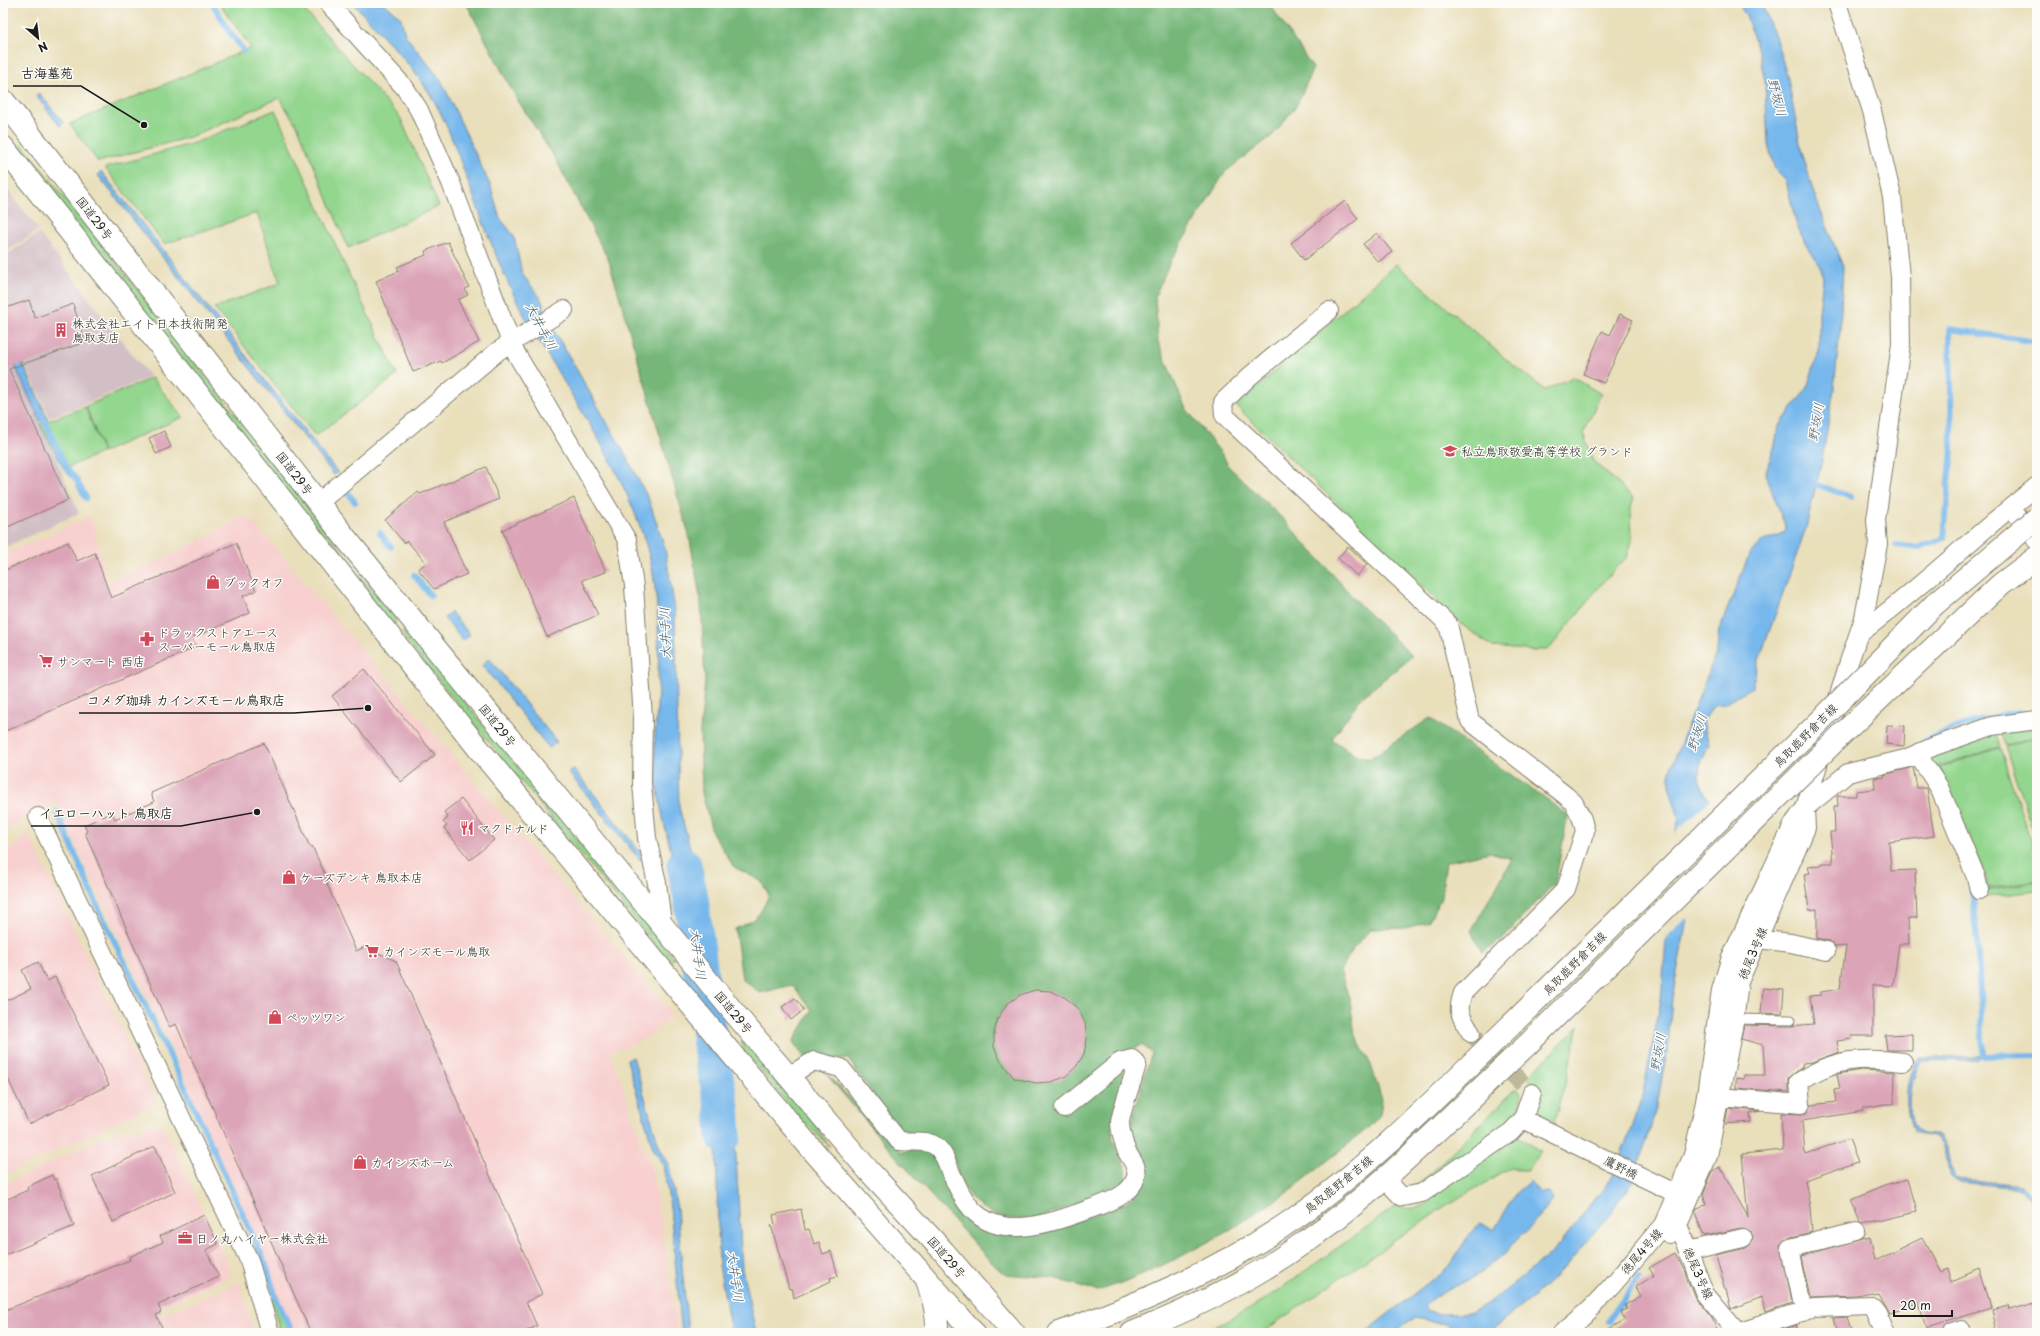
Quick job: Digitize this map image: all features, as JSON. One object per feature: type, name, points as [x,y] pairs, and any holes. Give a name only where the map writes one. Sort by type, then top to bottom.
[{"type":"main road","name":"国道29号","points":[[3,100],[318,503],[726,1003],[869,1171],[944,1252],[1014,1333]]},
{"type":"main road","points":[[3,147],[453,718],[735,1058],[974,1333]]},
{"type":"main road","name":"鳥取鹿野倉吉線","points":[[1059,1333],[1127,1308],[1188,1280],[1240,1253],[1294,1219],[1326,1196],[1383,1148],[1511,1025],[1814,726],[1935,604],[2037,518]]},
{"type":"main road","name":"鳥取鹿野倉吉線","points":[[1132,1333],[1168,1319],[1214,1297],[1283,1257],[1326,1227],[1384,1178],[1528,1044],[1844,732],[2001,584],[2037,557]]},
{"type":"main road","points":[[926,1279],[935,1302],[938,1320],[937,1333]]},
{"type":"main road","points":[[1148,1333],[1168,1319]]},
{"type":"street","points":[[328,3],[405,88],[419,110],[451,183],[510,341],[627,540],[634,586],[643,718],[642,784],[648,838],[657,883],[662,923]]},
{"type":"street","points":[[1805,808],[1864,618],[1878,544],[1876,520],[1901,344],[1900,277],[1892,197],[1872,111],[1837,3]]},
{"type":"street","points":[[318,503],[510,341],[564,310]]},
{"type":"street","points":[[1329,311],[1250,376],[1223,402],[1224,415],[1448,624],[1470,721],[1553,784],[1574,803],[1582,819],[1585,831],[1566,888],[1462,993],[1458,1006],[1462,1019],[1471,1033]]},
{"type":"street","points":[[1859,634],[1897,606],[2011,506],[2037,486]]},
{"type":"street","points":[[2011,506],[2037,541]]},
{"type":"street","points":[[1663,1225],[1693,1156],[1704,1102],[1721,990],[1730,960],[1794,823],[1805,808],[1848,773],[1905,758],[1992,726],[2036,716]]},
{"type":"street","points":[[1917,754],[1939,787],[1976,877],[1979,890]]},
{"type":"street","name":"徳尾3号線","points":[[1738,1333],[1705,1294],[1678,1225],[1708,1156],[1735,1019],[1739,982],[1806,828],[1805,808]]},
{"type":"street","points":[[38,817],[249,1260],[270,1333]]},
{"type":"street","points":[[1758,939],[1792,943],[1826,951]]},
{"type":"street","points":[[788,1076],[814,1061],[841,1068],[899,1141],[908,1143],[922,1141],[933,1144],[941,1152],[967,1204],[981,1217],[995,1224],[1026,1228],[1048,1224],[1114,1200],[1127,1191],[1136,1177],[1135,1165],[1127,1151],[1120,1123],[1137,1064],[1132,1059],[1120,1062],[1064,1108]]},
{"type":"street","points":[[1720,1097],[1801,1104],[1799,1082],[1814,1071],[1848,1061],[1876,1059],[1903,1062]]},
{"type":"street","points":[[1384,1178],[1402,1197],[1422,1192],[1511,1132],[1523,1119],[1532,1094]]},
{"type":"street","name":"鷹野橋","points":[[1523,1119],[1677,1194]]},
{"type":"street","name":"徳尾4号線","points":[[1562,1333],[1578,1321],[1612,1285],[1663,1225],[1705,1294]]},
{"type":"street","points":[[1803,1312],[1790,1248],[1857,1232]]},
{"type":"street","points":[[1688,1251],[1743,1238]]},
{"type":"street","points":[[1738,1333],[1814,1308],[1872,1306],[1876,1311],[1885,1333]]},
{"type":"lane","points":[[1735,1019],[1791,1020]]},
{"type":"shaded area","points":[[3,184],[39,230],[3,254]]},
{"type":"shaded area","points":[[39,233],[150,377],[50,418],[3,316],[3,257]]},
{"type":"shaded area","points":[[3,336],[79,513],[3,548]]},
{"type":"shaded area","name":"カインズモール鳥取","points":[[247,515],[673,1015],[647,1038],[610,1052],[653,1174],[678,1333],[296,1333],[284,1313],[268,1265],[176,1058],[56,803],[20,821],[3,835],[3,555],[91,516],[108,582],[177,552]]},
{"type":"shaded area","points":[[29,834],[157,1103],[3,1176],[3,856]]},
{"type":"shaded area","points":[[162,1123],[233,1275],[100,1333],[3,1333],[3,1186],[103,1136]]},
{"type":"shaded area","points":[[239,1282],[254,1333],[122,1333]]},
{"type":"green space","points":[[219,3],[298,3],[400,117],[439,206],[348,248],[298,127],[279,98],[190,137],[98,162],[70,124],[251,48]]},
{"type":"green space","points":[[466,3],[1271,3],[1271,6],[1313,68],[1297,105],[1273,135],[1225,172],[1170,262],[1155,296],[1158,342],[1185,407],[1224,457],[1228,466],[1285,521],[1360,605],[1412,656],[1361,698],[1332,739],[1355,755],[1369,759],[1430,718],[1568,815],[1555,883],[1501,940],[1482,953],[1471,931],[1512,859],[1490,852],[1446,862],[1441,898],[1428,922],[1406,928],[1371,929],[1353,949],[1340,971],[1350,1001],[1355,1035],[1371,1065],[1382,1100],[1380,1115],[1368,1128],[1294,1188],[1232,1229],[1178,1258],[1129,1280],[1097,1291],[1054,1278],[1004,1274],[991,1262],[897,1158],[823,1070],[902,1152],[922,1148],[934,1152],[953,1196],[965,1210],[981,1224],[997,1233],[1005,1235],[1024,1235],[1044,1233],[1123,1204],[1133,1196],[1142,1185],[1146,1172],[1145,1165],[1143,1158],[1134,1142],[1131,1129],[1133,1115],[1152,1053],[1142,1045],[1130,1049],[1110,1060],[1112,1063],[1059,1108],[1064,1113],[1116,1069],[1122,1066],[1122,1089],[1112,1125],[1112,1133],[1115,1146],[1126,1169],[1126,1181],[1123,1187],[1041,1217],[1017,1219],[1005,1217],[984,1209],[975,1202],[961,1181],[951,1154],[944,1144],[930,1136],[907,1132],[897,1127],[848,1059],[803,1056],[793,1042],[812,1010],[792,985],[760,993],[742,979],[735,929],[753,920],[760,913],[769,895],[761,881],[734,867],[712,832],[702,793],[700,731],[705,681],[701,602],[689,535],[609,261],[556,160],[515,96]]},
{"type":"green space","points":[[275,110],[352,281],[397,375],[315,436],[214,308],[280,283],[257,213],[164,244],[105,168],[194,143]]},
{"type":"green space","points":[[22,144],[204,374],[395,619],[396,623],[389,622],[18,150]]},
{"type":"green space","name":"私立鳥取敬愛高等学校 グランド","points":[[1396,264],[1508,361],[1545,390],[1573,377],[1601,394],[1583,432],[1593,461],[1634,498],[1631,507],[1632,541],[1627,557],[1604,581],[1550,648],[1534,651],[1493,647],[1461,624],[1236,406]]},
{"type":"green space","points":[[152,378],[183,417],[103,452],[86,406]]},
{"type":"green space","points":[[85,407],[103,452],[64,469],[40,424]]},
{"type":"green space","points":[[403,630],[410,635],[674,958],[670,963],[404,638]]},
{"type":"green space","points":[[2037,727],[2037,736],[2005,745],[2000,732]]},
{"type":"green space","points":[[1995,732],[2000,747],[1938,766],[1947,785],[1988,890],[2037,881],[2037,891],[1985,897],[1985,891],[1925,757]]},
{"type":"green space","points":[[2037,737],[2037,843],[2005,746]]},
{"type":"green space","points":[[2000,748],[2037,860],[2037,880],[1989,888],[1986,876],[1948,784],[1939,767]]},
{"type":"green space","points":[[1579,1025],[1567,1078],[1551,1130],[1530,1118],[1541,1089],[1527,1078]]},
{"type":"green space","points":[[741,1042],[748,1045],[808,1115],[830,1147],[799,1117],[745,1052]]},
{"type":"green space","points":[[1517,1088],[1520,1092],[1521,1103],[1517,1113],[1507,1127],[1415,1188]]},
{"type":"green space","points":[[1517,1135],[1540,1151],[1528,1171],[1511,1168],[1448,1204],[1261,1333],[1204,1333],[1266,1299],[1396,1206],[1413,1208],[1423,1205]]},
{"type":"green space","points":[[276,1299],[292,1333],[281,1333],[271,1300]]},
{"type":"water","points":[[353,3],[384,3],[401,18],[405,35],[441,80],[491,187],[500,218],[514,236],[522,274],[540,297],[551,325],[624,452],[649,500],[665,548],[675,610],[679,807],[697,874],[704,915],[683,909],[680,889],[658,793],[655,747],[658,671],[656,592],[649,555],[639,524],[612,464],[528,322],[512,291],[491,244],[454,143],[437,106],[413,70]]},
{"type":"water","name":"野坂川","points":[[1738,3],[1761,3],[1775,36],[1788,79],[1801,148],[1814,194],[1843,267],[1840,330],[1834,389],[1822,460],[1806,528],[1757,666],[1752,688],[1724,704],[1714,705],[1703,722],[1709,744],[1700,767],[1699,779],[1710,801],[1672,998],[1668,1046],[1657,1105],[1646,1143],[1631,1185],[1612,1211],[1564,1268],[1534,1296],[1487,1333],[1452,1333],[1452,1330],[1445,1324],[1416,1318],[1392,1333],[1364,1333],[1448,1267],[1467,1238],[1481,1222],[1494,1230],[1517,1192],[1530,1181],[1540,1193],[1549,1192],[1553,1199],[1538,1218],[1495,1262],[1468,1280],[1435,1297],[1424,1307],[1429,1312],[1442,1314],[1472,1313],[1493,1300],[1536,1266],[1560,1244],[1611,1179],[1627,1140],[1643,1093],[1661,1000],[1675,834],[1679,818],[1670,789],[1670,770],[1717,651],[1719,630],[1749,555],[1761,542],[1784,533],[1786,528],[1767,479],[1766,471],[1775,445],[1778,428],[1807,388],[1819,351],[1819,312],[1823,279],[1821,267],[1806,245],[1796,223],[1786,181],[1775,170],[1768,144],[1765,82],[1760,56],[1746,16]]},
{"type":"water","points":[[39,93],[63,122],[60,126],[36,96]]},
{"type":"water","points":[[101,171],[338,473],[334,475],[98,175]]},
{"type":"water","points":[[3,320],[48,419],[45,421],[40,421],[3,339]]},
{"type":"water","points":[[451,612],[470,635],[463,641],[444,618]]},
{"type":"water","points":[[489,658],[557,742],[549,748],[482,665]]},
{"type":"water","points":[[573,768],[644,857],[640,860],[568,772]]},
{"type":"water","points":[[1979,1055],[1982,1056],[1977,1060],[1922,1061],[1918,1066],[1912,1084],[1910,1105],[1913,1123],[1916,1129],[1922,1133],[1937,1135],[1943,1140],[1947,1148],[1954,1176],[1959,1179],[2023,1185],[2032,1197],[2035,1204],[2037,1217],[2037,1239],[2033,1226],[2032,1206],[2027,1194],[2021,1188],[1958,1182],[1951,1178],[1945,1150],[1940,1140],[1934,1136],[1914,1132],[1908,1115],[1907,1094],[1910,1073],[1920,1058],[1975,1057]]},
{"type":"water","points":[[633,1057],[659,1146],[669,1164],[677,1210],[688,1333],[682,1333],[670,1206],[663,1165],[653,1148],[627,1060]]},
{"type":"water","points":[[708,1085],[730,1093],[735,1138],[742,1269],[756,1333],[731,1333],[719,1265],[716,1144]]},
{"type":"pier","points":[[1711,799],[1712,802],[1690,915],[1664,939],[1673,835]]},
{"type":"building","points":[[1345,201],[1358,219],[1304,260],[1291,243]]},
{"type":"building","points":[[1377,233],[1392,252],[1378,262],[1363,244]]},
{"type":"building","points":[[448,242],[469,287],[465,289],[468,295],[458,300],[479,342],[442,363],[441,361],[413,372],[376,281],[399,271],[397,267],[426,255],[425,251]]},
{"type":"building","points":[[29,300],[35,318],[73,304],[85,342],[9,369],[68,500],[3,529],[3,309]]},
{"type":"building","points":[[1620,314],[1633,320],[1604,383],[1583,374],[1602,331],[1610,335]]},
{"type":"building","points":[[164,431],[171,447],[156,454],[149,438]]},
{"type":"building","points":[[486,467],[499,499],[444,522],[467,574],[434,589],[418,569],[426,563],[407,541],[404,543],[385,520],[418,492],[420,494]]},
{"type":"building","points":[[574,498],[606,572],[582,580],[598,615],[547,637],[502,530]]},
{"type":"building","points":[[68,542],[77,561],[95,553],[111,598],[236,543],[256,591],[243,596],[250,613],[192,638],[196,647],[3,732],[3,571]]},
{"type":"building","points":[[1348,546],[1367,564],[1357,576],[1338,558]]},
{"type":"building","points":[[364,669],[435,755],[401,782],[332,696]]},
{"type":"building","points":[[1887,725],[1905,726],[1904,746],[1886,744]]},
{"type":"building","name":"カインズホーム","points":[[264,743],[310,847],[312,846],[328,881],[326,882],[356,951],[365,947],[396,961],[542,1294],[526,1302],[537,1326],[522,1333],[311,1333],[176,1024],[169,1027],[85,833],[87,831],[84,825],[112,813],[115,819],[154,802],[151,793]]},
{"type":"building","points":[[1913,767],[1917,788],[1927,788],[1934,836],[1889,842],[1891,871],[1915,870],[1917,918],[1908,918],[1909,944],[1899,944],[1893,986],[1873,985],[1873,1036],[1851,1036],[1852,1039],[1837,1041],[1839,1052],[1812,1062],[1803,1063],[1802,1067],[1789,1078],[1789,1092],[1736,1088],[1736,1078],[1744,1079],[1744,1075],[1765,1075],[1763,1045],[1741,1039],[1744,1025],[1791,1026],[1814,1024],[1810,996],[1821,995],[1821,992],[1840,989],[1846,946],[1835,947],[1829,941],[1817,938],[1817,909],[1809,910],[1804,874],[1810,873],[1808,867],[1821,866],[1821,863],[1833,863],[1830,832],[1835,832],[1834,806],[1838,806],[1837,796],[1856,796],[1856,791],[1875,789],[1874,778],[1884,777],[1884,775]]},
{"type":"building","name":"マクドナルド","points":[[461,799],[494,840],[470,860],[444,828],[447,826],[443,822],[448,818],[444,812]]},
{"type":"building","points":[[38,962],[47,981],[55,977],[109,1085],[29,1124],[3,1068],[3,1002],[31,989],[22,970]]},
{"type":"building","points":[[1763,988],[1784,990],[1782,1014],[1761,1013]]},
{"type":"building","points":[[1035,990],[1051,991],[1066,998],[1078,1009],[1085,1023],[1087,1039],[1084,1054],[1076,1067],[1065,1077],[1051,1082],[1036,1083],[1014,1078],[1000,1060],[994,1047],[994,1032],[998,1018],[1007,1004],[1020,995]]},
{"type":"building","points":[[795,998],[804,1010],[791,1020],[782,1007]]},
{"type":"building","points":[[1912,1034],[1912,1050],[1887,1050],[1885,1035]]},
{"type":"building","points":[[1862,1070],[1895,1072],[1894,1104],[1863,1108],[1864,1111],[1802,1121],[1805,1154],[1849,1139],[1858,1162],[1805,1180],[1810,1207],[1812,1232],[1787,1238],[1780,1245],[1791,1304],[1764,1313],[1761,1297],[1731,1309],[1716,1255],[1746,1248],[1750,1245],[1753,1236],[1750,1231],[1741,1228],[1704,1236],[1695,1212],[1697,1208],[1706,1205],[1703,1194],[1713,1171],[1720,1167],[1748,1217],[1742,1154],[1783,1150],[1781,1113],[1806,1113],[1811,1105],[1836,1102],[1834,1090],[1840,1089],[1837,1074]]},
{"type":"building","points":[[1728,1108],[1760,1111],[1750,1113],[1751,1122],[1725,1124]]},
{"type":"building","points":[[155,1146],[175,1192],[113,1222],[92,1176]]},
{"type":"building","points":[[52,1175],[54,1180],[56,1179],[74,1226],[3,1256],[3,1201],[28,1190],[27,1187]]},
{"type":"building","points":[[1908,1179],[1917,1211],[1863,1224],[1860,1222],[1851,1200],[1884,1186]]},
{"type":"building","points":[[801,1209],[805,1230],[809,1229],[814,1244],[819,1242],[823,1254],[831,1251],[838,1276],[830,1278],[831,1281],[794,1298],[792,1288],[789,1289],[771,1225],[775,1224],[773,1215]]},
{"type":"building","points":[[204,1215],[218,1244],[206,1250],[219,1277],[158,1305],[161,1312],[156,1315],[165,1333],[3,1333],[3,1311],[130,1260],[129,1257],[163,1242],[160,1236]]},
{"type":"building","points":[[1870,1238],[1875,1261],[1922,1238],[1940,1271],[1948,1268],[1952,1282],[1979,1270],[1991,1308],[1926,1328],[1919,1303],[1888,1312],[1877,1292],[1857,1296],[1811,1298],[1802,1256]]},
{"type":"building","points":[[1675,1253],[1684,1270],[1695,1298],[1710,1316],[1719,1333],[1601,1333],[1625,1320],[1621,1312],[1627,1309],[1625,1305],[1641,1296],[1636,1287],[1654,1276],[1649,1268]]},
{"type":"building","points":[[2037,1302],[2037,1333],[1998,1333],[1992,1310],[2007,1306],[2008,1310]]},
{"type":"building","points":[[1847,1317],[1852,1333],[1837,1333],[1833,1318]]},
{"type":"building","points":[[1798,1324],[1801,1333],[1771,1333]]},
{"type":"waterway","points":[[212,3],[231,34],[244,51]]},
{"type":"waterway","points":[[1896,545],[1920,548],[1944,538],[1952,448],[1950,329],[2037,342]]},
{"type":"waterway","points":[[42,415],[66,468],[76,479],[86,498]]},
{"type":"waterway","points":[[1818,485],[1851,497]]},
{"type":"waterway","points":[[347,492],[355,502]]},
{"type":"waterway","points":[[380,533],[391,547]]},
{"type":"waterway","points":[[414,575],[431,596]]},
{"type":"waterway","points":[[1925,741],[1972,722],[2008,714],[2021,713]]},
{"type":"waterway","points":[[57,812],[97,905],[181,1079],[266,1265],[276,1298],[293,1333]]},
{"type":"waterway","name":"大井手川","points":[[684,865],[691,898],[711,1051],[722,1107],[724,1136]]},
{"type":"waterway","points":[[1972,889],[1978,954],[1983,1054]]},
{"type":"waterway","points":[[1984,1056],[2037,1055]]},
{"type":"waterway","points":[[1608,1321],[1639,1278]]},
{"type":"tunnel","points":[[1471,1033],[1532,1093]]},
{"type":"place","name":"古海墓苑","points":[[144,125]]},
{"type":"place","name":"株式会社エイト日本技術開発 鳥取支店","points":[[61,330]]},
{"type":"place","name":"私立鳥取敬愛高等学校 グランド","points":[[1450,451]]},
{"type":"place","name":"ブックオフ","points":[[213,582]]},
{"type":"place","name":"ドラックストアエース スーパーモール鳥取店","points":[[147,639]]},
{"type":"place","name":"サンマート 西店","points":[[46,661]]},
{"type":"place","name":"コメダ珈琲 カインズモール鳥取店","points":[[368,708]]},
{"type":"place","name":"イエローハット 鳥取店","points":[[257,812]]},
{"type":"place","name":"マクドナルド","points":[[467,828]]},
{"type":"place","name":"ケーズデンキ 鳥取本店","points":[[289,877]]},
{"type":"place","name":"カインズモール鳥取","points":[[372,951]]},
{"type":"place","name":"ペッツワン","points":[[275,1017]]},
{"type":"place","name":"カインズホーム","points":[[360,1162]]},
{"type":"place","name":"日ノ丸ハイヤー株式会社","points":[[185,1238]]}]
